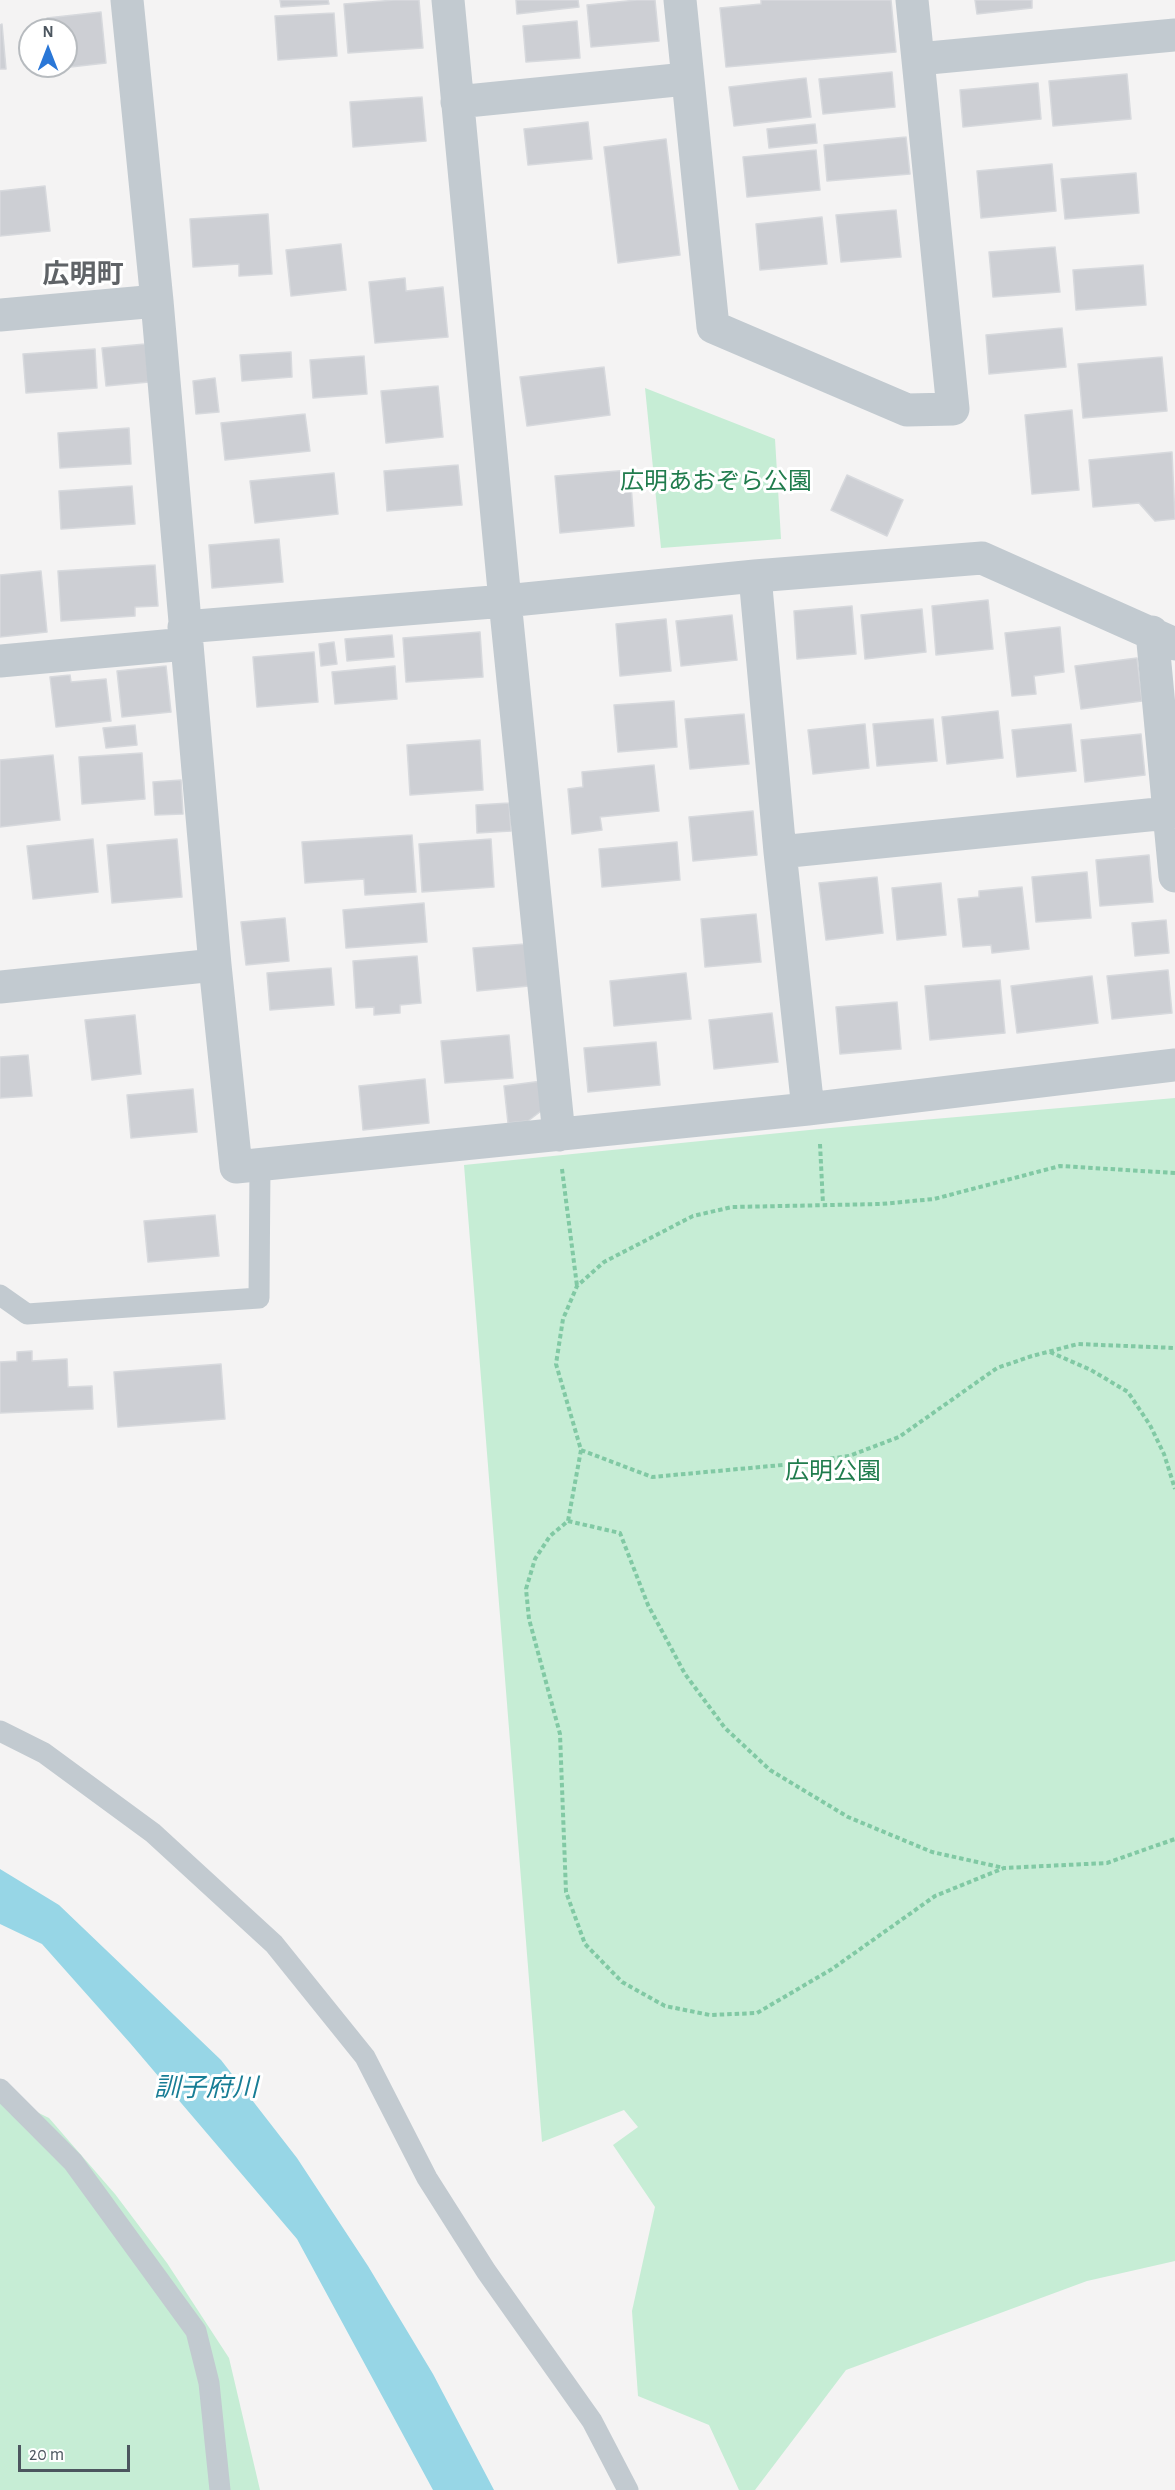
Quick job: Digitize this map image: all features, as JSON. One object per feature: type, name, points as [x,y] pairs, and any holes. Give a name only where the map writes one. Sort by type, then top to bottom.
[{"type":"street","points":[[127,0],[157,301],[214,965],[236,1167],[808,1109],[1175,1065]]},
{"type":"street","points":[[448,0],[559,1135]]},
{"type":"street","points":[[680,0],[686,79],[713,327],[907,410],[953,409],[912,0]]},
{"type":"street","points":[[918,59],[1175,36]]},
{"type":"street","points":[[458,102],[686,79]]},
{"type":"street","points":[[0,315],[157,301]]},
{"type":"street","points":[[0,661],[185,636],[505,601],[755,576],[982,558],[1163,638],[1168,813],[1175,876]]},
{"type":"street","points":[[755,576],[780,852],[808,1109]]},
{"type":"street","points":[[780,852],[1168,813]]},
{"type":"street","points":[[0,987],[214,965]]},
{"type":"lane","points":[[0,1295],[27,1314],[259,1298],[260,1165]]},
{"type":"lane","points":[[0,1731],[44,1753],[153,1833],[274,1944],[365,2056],[427,2178],[486,2271],[592,2421],[628,2490]]},
{"type":"lane","points":[[0,2088],[73,2162],[196,2331],[209,2383],[220,2490]]},
{"type":"path","points":[[808,1109],[819,1130],[823,1204]]},
{"type":"path","points":[[559,1135],[577,1286]]},
{"type":"path","points":[[1004,1868],[935,1896],[832,1968],[757,2013],[710,2015],[665,2006],[622,1982],[585,1944],[567,1892],[560,1734],[529,1619],[526,1589],[535,1559],[550,1536],[568,1521],[581,1450],[556,1364],[563,1319],[577,1286],[604,1262],[693,1216],[732,1207],[881,1204],[934,1199],[1060,1166],[1175,1173]]},
{"type":"path","points":[[581,1450],[652,1477],[793,1464],[849,1456],[899,1437],[997,1368],[1078,1344],[1175,1348]]},
{"type":"path","points":[[1049,1352],[1091,1370],[1128,1392],[1150,1425],[1164,1454],[1175,1489]]},
{"type":"path","points":[[568,1521],[620,1533],[648,1605],[685,1674],[725,1728],[770,1770],[848,1817],[932,1852],[1004,1868],[1107,1863],[1175,1839]]},
{"type":"green space","name":"広明あおぞら公園","points":[[645,388],[775,439],[781,539],[661,548]]},
{"type":"green space","name":"広明公園","points":[[1175,1098],[1175,2261],[1087,2281],[846,2370],[755,2490],[739,2490],[709,2425],[638,2396],[632,2311],[655,2207],[613,2145],[638,2127],[624,2110],[542,2142],[464,1165],[819,1129]]},
{"type":"green space","points":[[0,2094],[49,2118],[115,2194],[167,2263],[229,2358],[260,2490],[0,2490]]},
{"type":"water","name":"訓子府川","points":[[0,1869],[59,1905],[221,2060],[297,2158],[368,2266],[433,2374],[494,2490],[433,2490],[297,2239],[130,2043],[42,1944],[0,1924]]},
{"type":"building","points":[[280,0],[328,0],[329,4],[281,7]]},
{"type":"building","points":[[419,0],[423,48],[348,53],[344,4]]},
{"type":"building","points":[[516,0],[578,0],[579,7],[517,14]]},
{"type":"building","points":[[655,0],[659,41],[591,47],[587,5]]},
{"type":"building","points":[[761,0],[891,0],[896,52],[726,67],[720,8],[761,4]]},
{"type":"building","points":[[975,0],[1032,0],[1032,8],[977,14]]},
{"type":"building","points":[[101,12],[106,63],[78,66],[78,18],[47,18]]},
{"type":"building","points":[[334,13],[337,56],[278,60],[275,16]]},
{"type":"building","points":[[577,21],[580,58],[526,62],[523,26]]},
{"type":"building","points":[[2,24],[6,69],[0,69],[0,25]]},
{"type":"building","points":[[892,72],[895,107],[823,114],[819,79]]},
{"type":"building","points":[[1127,74],[1131,119],[1053,126],[1049,81]]},
{"type":"building","points":[[806,78],[811,117],[734,126],[729,87]]},
{"type":"building","points":[[1038,83],[1041,119],[963,127],[960,90]]},
{"type":"building","points":[[422,97],[426,141],[353,147],[350,102]]},
{"type":"building","points":[[588,122],[592,159],[528,165],[524,129]]},
{"type":"building","points":[[815,124],[817,143],[769,148],[767,129]]},
{"type":"building","points":[[906,137],[910,174],[827,181],[824,145]]},
{"type":"building","points":[[666,139],[680,255],[618,263],[604,147]]},
{"type":"building","points":[[816,150],[820,190],[747,197],[743,157]]},
{"type":"building","points":[[1052,164],[1056,211],[981,218],[977,171]]},
{"type":"building","points":[[1136,173],[1139,213],[1065,219],[1061,179]]},
{"type":"building","points":[[45,186],[50,231],[0,236],[0,191]]},
{"type":"building","points":[[896,210],[901,257],[841,262],[836,215]]},
{"type":"building","points":[[268,214],[272,274],[239,276],[239,264],[193,267],[190,219]]},
{"type":"building","points":[[822,217],[827,264],[760,270],[756,224]]},
{"type":"building","points":[[341,244],[346,290],[291,296],[286,250]]},
{"type":"building","points":[[1055,247],[1060,292],[993,297],[989,252]]},
{"type":"building","points":[[1143,265],[1146,305],[1076,310],[1073,270]]},
{"type":"building","points":[[405,278],[406,291],[443,287],[448,337],[375,343],[369,282]]},
{"type":"building","points":[[1062,328],[1066,367],[989,374],[986,335]]},
{"type":"building","points":[[145,344],[149,382],[106,386],[102,348]]},
{"type":"building","points":[[95,349],[97,388],[26,393],[23,354]]},
{"type":"building","points":[[291,352],[292,377],[242,381],[240,355]]},
{"type":"building","points":[[364,356],[367,394],[313,398],[310,360]]},
{"type":"building","points":[[1162,357],[1167,411],[1083,418],[1078,364]]},
{"type":"building","points":[[604,367],[610,415],[527,426],[520,377]]},
{"type":"building","points":[[215,378],[219,412],[196,414],[193,381]]},
{"type":"building","points":[[438,386],[443,437],[386,443],[381,391]]},
{"type":"building","points":[[1072,410],[1079,490],[1032,494],[1025,415]]},
{"type":"building","points":[[305,414],[310,451],[225,460],[221,423]]},
{"type":"building","points":[[129,428],[131,464],[60,468],[58,433]]},
{"type":"building","points":[[1172,452],[1175,519],[1155,521],[1139,503],[1093,507],[1089,460]]},
{"type":"building","points":[[458,465],[462,505],[387,511],[384,471]]},
{"type":"building","points":[[630,470],[634,526],[560,533],[555,476]]},
{"type":"building","points":[[334,473],[338,514],[255,523],[250,481]]},
{"type":"building","points":[[847,475],[903,500],[887,536],[831,510]]},
{"type":"building","points":[[132,486],[135,524],[61,529],[59,491]]},
{"type":"building","points":[[279,539],[283,582],[212,588],[209,545]]},
{"type":"building","points":[[155,565],[158,606],[135,607],[135,616],[61,621],[58,571]]},
{"type":"building","points":[[41,571],[47,632],[0,637],[0,575]]},
{"type":"building","points":[[988,600],[993,649],[936,655],[932,606]]},
{"type":"building","points":[[852,606],[856,654],[797,659],[794,611]]},
{"type":"building","points":[[922,609],[926,652],[865,659],[861,615]]},
{"type":"building","points":[[732,615],[737,660],[681,666],[676,621]]},
{"type":"building","points":[[666,619],[671,671],[620,676],[616,624]]},
{"type":"building","points":[[1060,627],[1064,672],[1034,676],[1036,694],[1012,696],[1005,633]]},
{"type":"building","points":[[480,632],[483,677],[406,682],[403,638]]},
{"type":"building","points":[[392,635],[394,657],[347,661],[345,639]]},
{"type":"building","points":[[334,642],[337,664],[321,666],[319,644]]},
{"type":"building","points":[[314,652],[318,702],[257,707],[253,657]]},
{"type":"building","points":[[1137,658],[1142,701],[1081,709],[1075,666]]},
{"type":"building","points":[[166,666],[171,712],[122,717],[117,671]]},
{"type":"building","points":[[395,666],[397,699],[335,704],[332,672]]},
{"type":"building","points":[[70,675],[71,682],[106,679],[111,721],[56,727],[50,677]]},
{"type":"building","points":[[674,701],[677,747],[618,752],[614,705]]},
{"type":"building","points":[[998,711],[1003,758],[947,764],[942,717]]},
{"type":"building","points":[[744,714],[749,764],[690,769],[685,719]]},
{"type":"building","points":[[933,719],[937,761],[877,766],[873,724]]},
{"type":"building","points":[[865,724],[869,768],[813,774],[808,730]]},
{"type":"building","points":[[1071,724],[1076,771],[1017,777],[1012,730]]},
{"type":"building","points":[[135,725],[137,745],[106,748],[103,728]]},
{"type":"building","points":[[1141,734],[1145,775],[1085,782],[1081,740]]},
{"type":"building","points":[[480,740],[483,790],[410,795],[407,745]]},
{"type":"building","points":[[142,753],[145,799],[82,804],[79,757]]},
{"type":"building","points":[[53,755],[60,820],[0,827],[0,760]]},
{"type":"building","points":[[654,765],[659,811],[600,817],[602,830],[572,834],[568,789],[583,787],[582,772]]},
{"type":"building","points":[[181,780],[183,814],[155,815],[153,782]]},
{"type":"building","points":[[509,803],[511,831],[477,833],[476,805]]},
{"type":"building","points":[[753,811],[757,855],[693,861],[689,817]]},
{"type":"building","points":[[412,835],[416,892],[365,895],[364,879],[305,883],[302,842]]},
{"type":"building","points":[[93,839],[98,892],[33,899],[27,846]]},
{"type":"building","points":[[177,839],[182,897],[112,903],[107,845]]},
{"type":"building","points":[[491,839],[494,887],[422,892],[419,844]]},
{"type":"building","points":[[677,842],[680,880],[602,887],[599,849]]},
{"type":"building","points":[[1149,855],[1153,902],[1100,906],[1096,860]]},
{"type":"building","points":[[1087,872],[1091,918],[1036,922],[1032,877]]},
{"type":"building","points":[[877,877],[883,933],[826,940],[819,883]]},
{"type":"building","points":[[941,883],[946,935],[897,940],[892,888]]},
{"type":"building","points":[[1022,887],[1029,949],[992,953],[991,945],[963,947],[958,899],[979,897],[979,891]]},
{"type":"building","points":[[424,903],[427,942],[346,948],[343,910]]},
{"type":"building","points":[[756,914],[761,962],[705,967],[701,919]]},
{"type":"building","points":[[285,918],[289,961],[246,965],[241,922]]},
{"type":"building","points":[[1166,920],[1169,953],[1135,956],[1132,923]]},
{"type":"building","points":[[525,944],[529,986],[477,991],[473,948]]},
{"type":"building","points":[[417,956],[421,1003],[400,1005],[400,1013],[374,1015],[374,1007],[356,1008],[353,961]]},
{"type":"building","points":[[331,968],[334,1005],[270,1010],[267,973]]},
{"type":"building","points":[[1168,970],[1172,1013],[1112,1019],[1107,976]]},
{"type":"building","points":[[686,973],[691,1019],[614,1026],[610,981]]},
{"type":"building","points":[[1092,976],[1098,1023],[1017,1033],[1011,986]]},
{"type":"building","points":[[1000,980],[1005,1033],[930,1040],[925,986]]},
{"type":"building","points":[[897,1002],[901,1049],[840,1054],[836,1007]]},
{"type":"building","points":[[772,1013],[778,1062],[714,1069],[709,1020]]},
{"type":"building","points":[[135,1015],[141,1074],[92,1080],[85,1020]]},
{"type":"building","points":[[509,1035],[513,1078],[445,1083],[441,1041]]},
{"type":"building","points":[[656,1042],[660,1085],[588,1092],[584,1048]]},
{"type":"building","points":[[28,1055],[32,1096],[0,1098],[0,1057]]},
{"type":"building","points":[[425,1079],[429,1123],[363,1130],[359,1086]]},
{"type":"building","points":[[542,1081],[545,1108],[528,1121],[508,1123],[504,1086]]},
{"type":"building","points":[[193,1089],[197,1132],[131,1138],[127,1095]]},
{"type":"building","points":[[215,1215],[219,1256],[148,1262],[144,1221]]},
{"type":"building","points":[[32,1351],[32,1361],[67,1359],[68,1387],[92,1386],[93,1409],[0,1413],[0,1362],[17,1361],[17,1352]]},
{"type":"building","points":[[221,1364],[225,1419],[118,1427],[114,1372]]},
{"type":"district","name":"広明町","points":[[83,275]]}]
